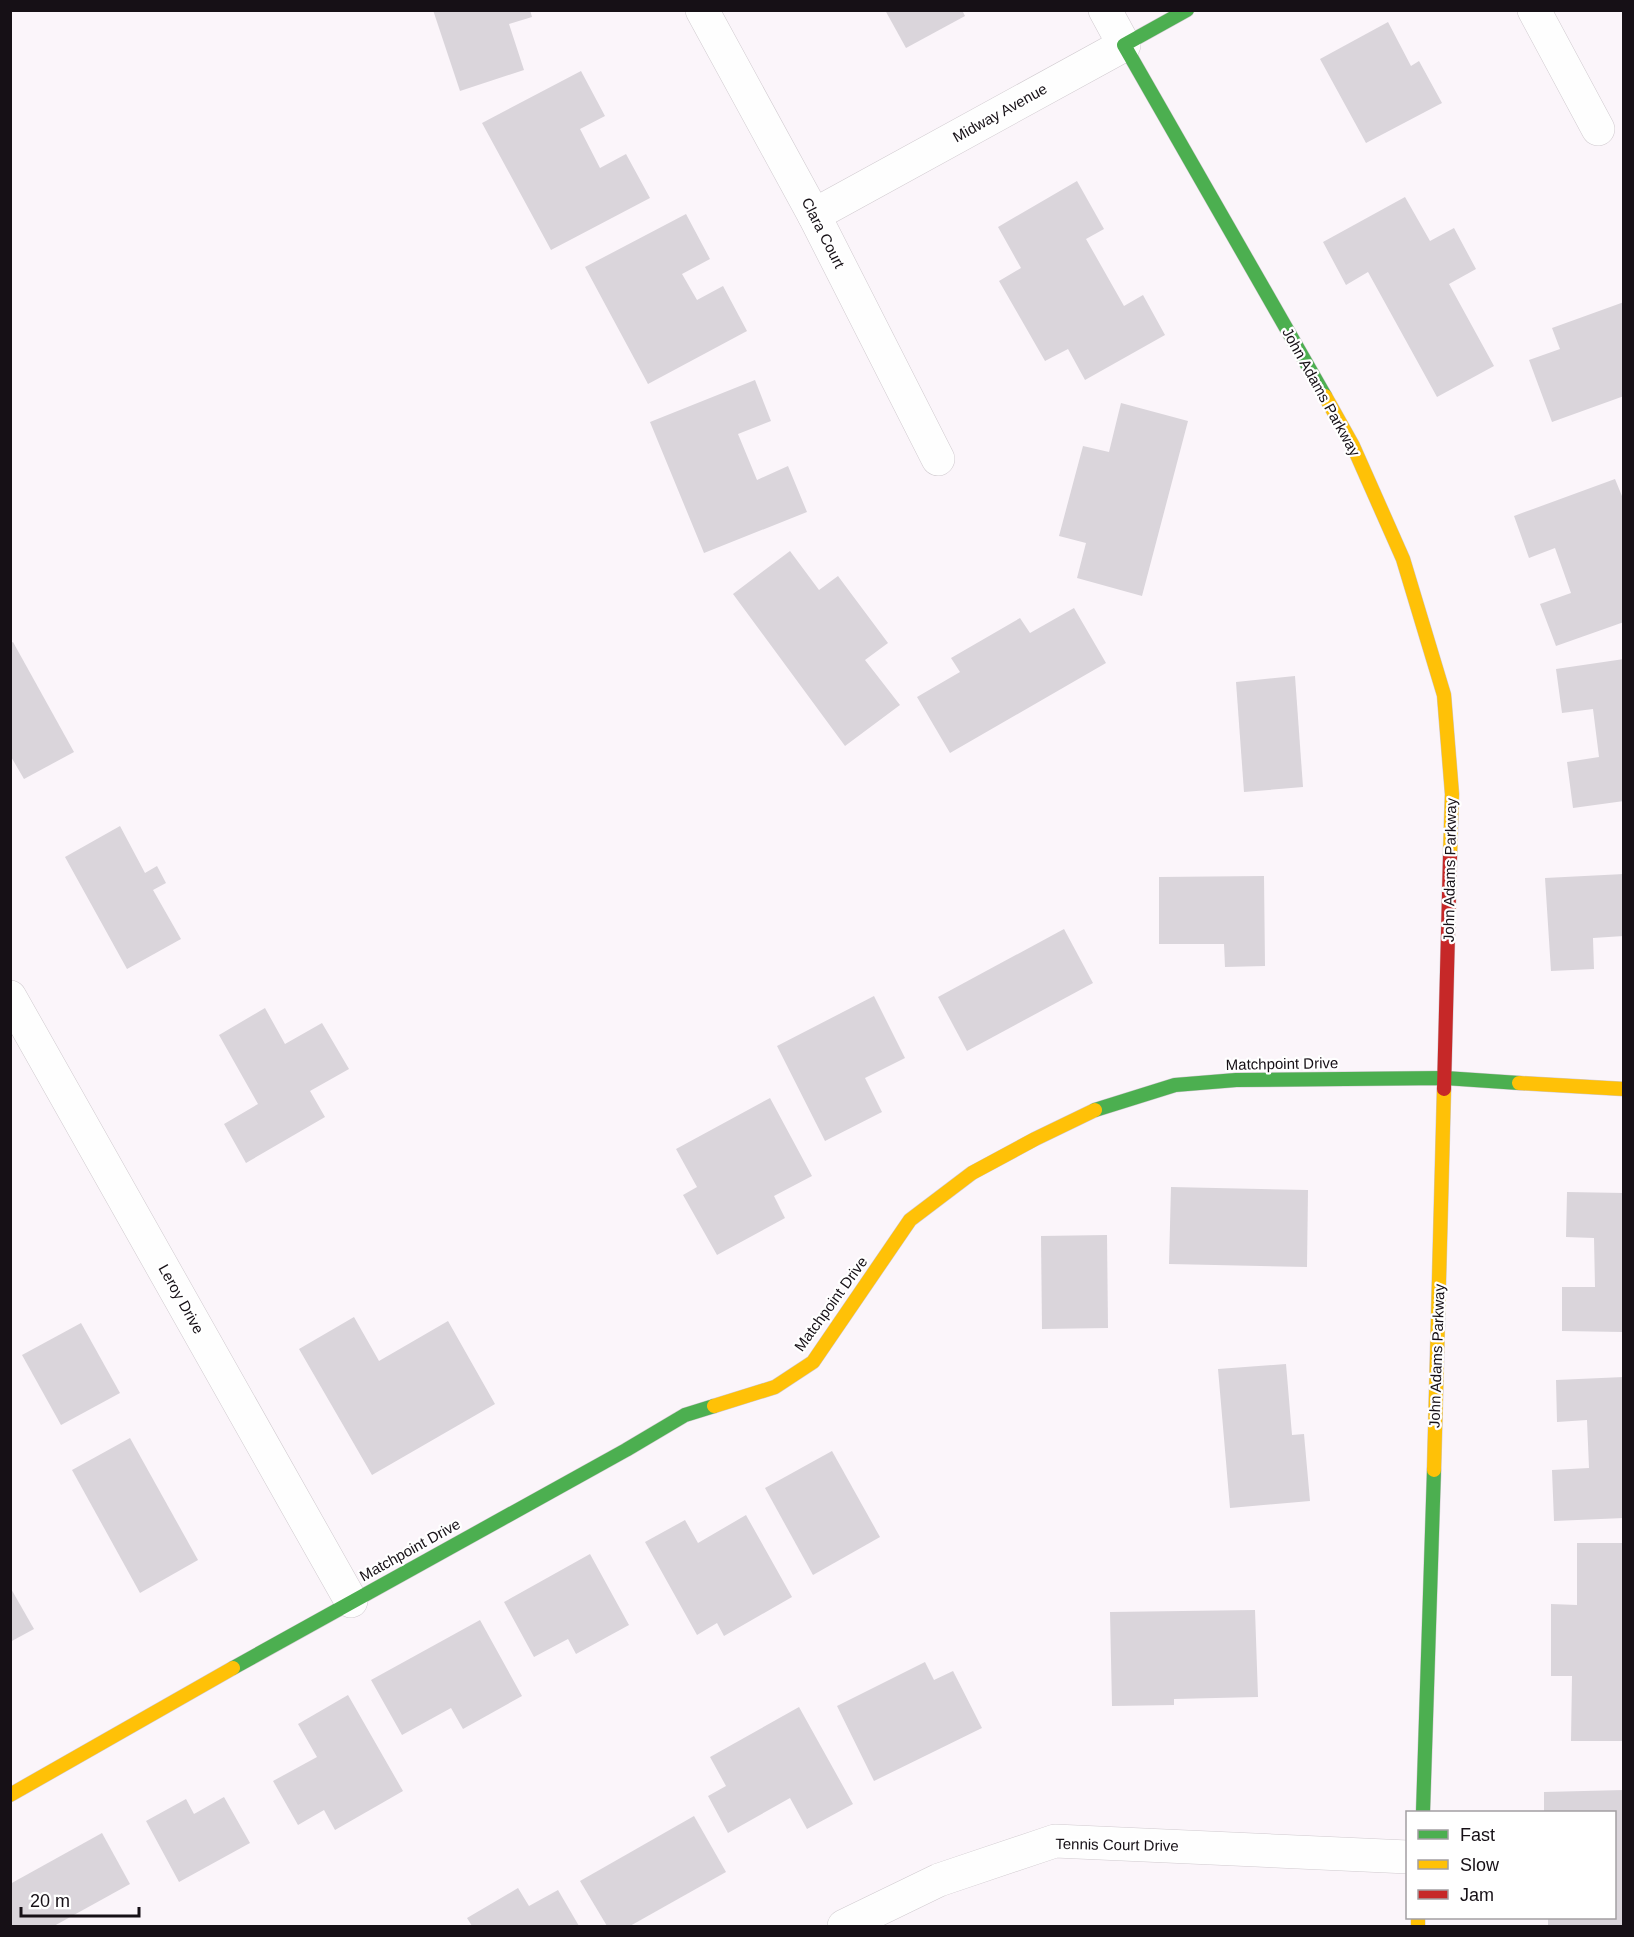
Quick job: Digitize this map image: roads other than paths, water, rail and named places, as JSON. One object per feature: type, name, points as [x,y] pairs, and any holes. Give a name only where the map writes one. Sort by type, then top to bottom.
[{"type":"street","name":"Clara Court","points":[[702,10],[814,215],[938,459]]},
{"type":"street","name":"John Adams Parkway","points":[[1105,10],[1353,446],[1403,559],[1444,695],[1452,795],[1423,1811]]},
{"type":"street","name":"Midway Avenue","points":[[814,215],[1186,10]]},
{"type":"street","points":[[1534,10],[1598,129]]},
{"type":"street","name":"Leroy Drive","points":[[10,997],[351,1602]]},
{"type":"street","name":"Matchpoint Drive","points":[[10,1795],[685,1415],[775,1387],[813,1362],[910,1220],[972,1173],[1035,1139],[1104,1106],[1175,1085],[1236,1080],[1445,1078],[1623,1089]]},
{"type":"street","name":"Tennis Court Drive","points":[[844,1926],[939,1880],[1056,1842],[1406,1857]]}]
